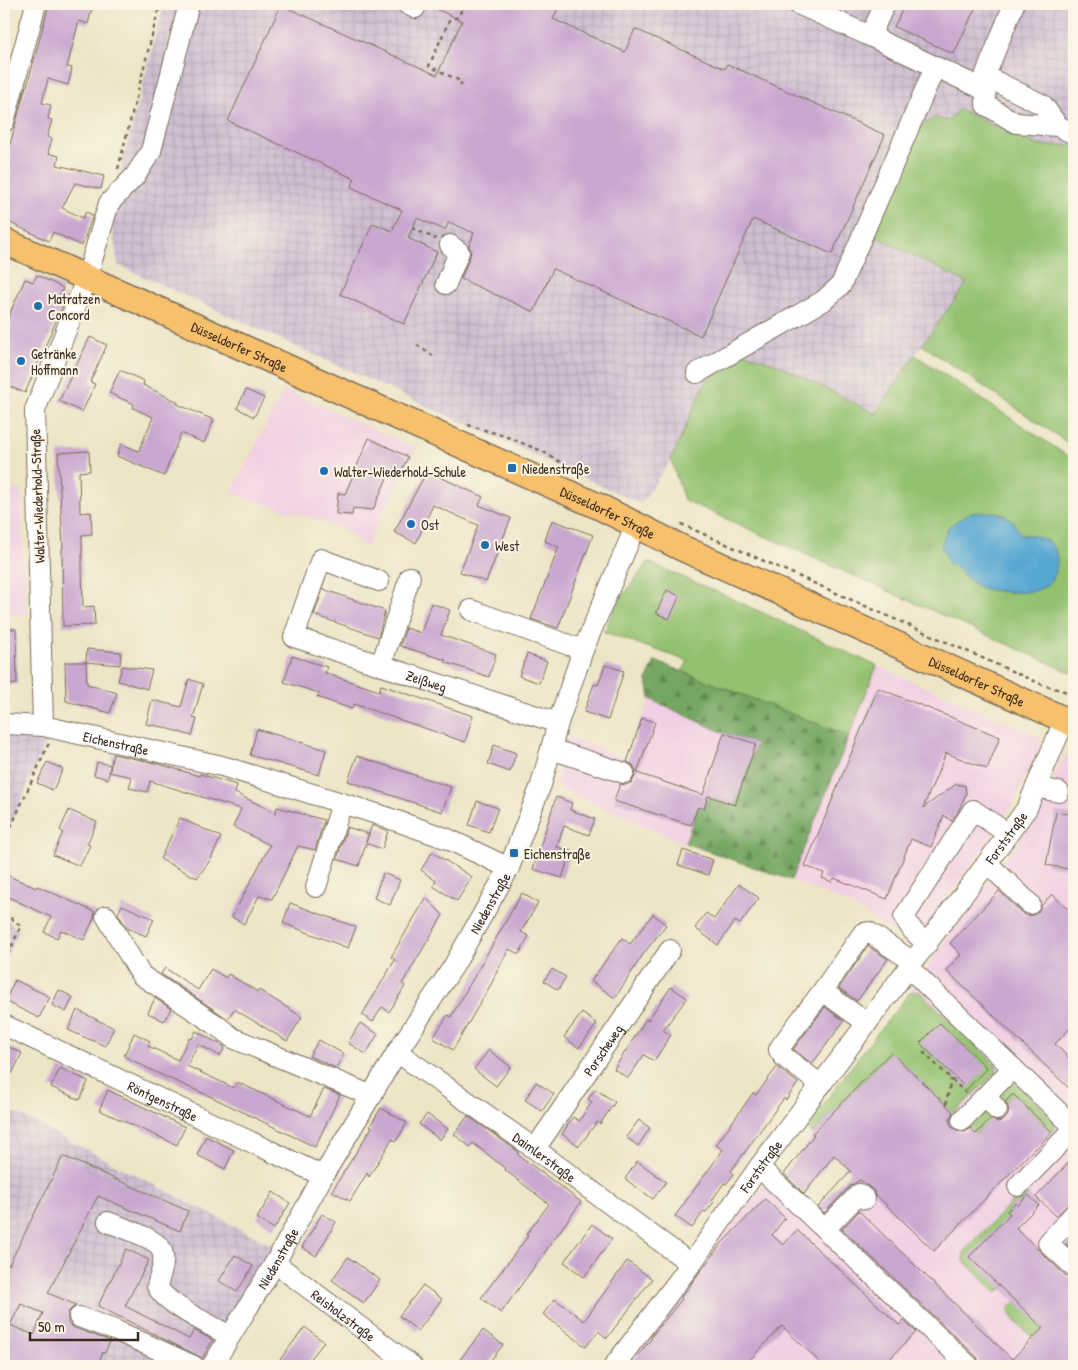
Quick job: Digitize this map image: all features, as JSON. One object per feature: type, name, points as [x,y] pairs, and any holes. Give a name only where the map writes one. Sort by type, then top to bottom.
[{"type":"main road","name":"Düsseldorfer Straße","points":[[4,241],[600,507],[692,552],[1070,722]]},
{"type":"street","points":[[4,122],[36,4]]},
{"type":"street","name":"Walter-Wiederhold-Straße","points":[[48,732],[35,410],[87,277],[109,203],[135,176],[150,151],[189,4]]},
{"type":"street","points":[[798,4],[935,67],[985,83],[1043,105],[1066,130]]},
{"type":"street","points":[[870,36],[885,4]]},
{"type":"street","points":[[1014,4],[985,83],[986,105],[1016,123],[1066,130]]},
{"type":"street","points":[[696,373],[823,301],[841,285],[935,67]]},
{"type":"street","points":[[446,284],[459,252],[450,245]]},
{"type":"street","name":"Niedenstraße","points":[[212,1366],[275,1263],[397,1052],[453,967],[508,868],[541,785],[558,723],[584,650],[636,525]]},
{"type":"street","name":"Zeißweg","points":[[380,581],[321,559],[294,636],[558,723]]},
{"type":"street","points":[[381,665],[410,577]]},
{"type":"street","points":[[471,610],[584,650]]},
{"type":"street","name":"Forststraße","points":[[614,1366],[691,1264],[759,1167],[988,863],[1027,808],[1070,722]]},
{"type":"street","name":"Eichenstraße","points":[[4,724],[222,766],[342,803],[448,839],[508,868]]},
{"type":"street","points":[[551,749],[624,773]]},
{"type":"street","points":[[1036,787],[1059,792]]},
{"type":"street","points":[[316,887],[342,803]]},
{"type":"street","points":[[927,944],[904,917],[973,810],[1008,834]]},
{"type":"street","points":[[988,863],[1030,904]]},
{"type":"street","points":[[106,916],[141,975],[233,1038],[372,1096]]},
{"type":"street","points":[[820,1085],[784,1057],[780,1050],[781,1046],[863,933],[869,932],[911,965],[1074,1128],[1018,1186]]},
{"type":"street","name":"Porscheweg","points":[[535,1149],[670,950]]},
{"type":"street","points":[[824,989],[828,995],[867,1023]]},
{"type":"street","name":"Röntgenstraße","points":[[4,1025],[324,1176]]},
{"type":"street","name":"Daimlerstraße","points":[[397,1052],[535,1149],[691,1264]]},
{"type":"street","points":[[962,1120],[987,1103],[1013,1068]]},
{"type":"street","points":[[759,1167],[969,1366]]},
{"type":"street","points":[[825,1229],[859,1194],[865,1199]]},
{"type":"street","points":[[1074,1214],[1048,1242],[1074,1267]]},
{"type":"street","points":[[108,1222],[157,1243],[162,1251],[163,1263],[157,1286],[160,1293],[190,1314],[230,1336]]},
{"type":"street","name":"Reisholzstraße","points":[[275,1263],[412,1366]]},
{"type":"street","points":[[79,1316],[118,1331],[194,1366]]},
{"type":"path","points":[[116,176],[160,4]]},
{"type":"path","points":[[460,86],[462,82],[429,66],[449,22],[458,17],[465,4]]},
{"type":"path","points":[[412,228],[450,245]]},
{"type":"path","points":[[417,345],[433,356]]},
{"type":"path","points":[[680,524],[1043,685],[1074,694]]},
{"type":"path","points":[[4,842],[48,732]]},
{"type":"path","points":[[4,913],[21,926],[4,963]]},
{"type":"path","points":[[924,1052],[951,1079],[987,1103]]},
{"type":"path","points":[[946,1105],[951,1079]]},
{"type":"shaded area","points":[[164,4],[1074,4],[1074,145],[1040,146],[959,109],[859,228],[968,283],[922,345],[876,414],[838,395],[705,383],[671,460],[641,504],[118,265],[110,209]]},
{"type":"shaded area","name":"Walter-Wiederhold-Schule","points":[[284,390],[416,448],[366,547],[338,526],[231,493]]},
{"type":"shaded area","points":[[4,489],[21,489],[25,614],[4,615]]},
{"type":"shaded area","points":[[877,666],[1038,736],[1041,744],[1010,810],[1005,815],[1006,818],[913,944],[849,904],[791,880]]},
{"type":"shaded area","points":[[650,699],[724,733],[756,744],[735,805],[685,843],[555,786],[569,738],[628,759]]},
{"type":"shaded area","points":[[4,725],[52,729],[4,839]]},
{"type":"shaded area","points":[[1073,751],[1074,1366],[624,1366],[766,1183],[812,1214],[852,1172],[806,1128],[911,991],[929,966],[931,959],[1024,834],[1047,795],[1061,760],[1065,755]]},
{"type":"shaded area","points":[[4,917],[19,931],[4,961]]},
{"type":"shaded area","points":[[4,1107],[275,1247],[204,1366],[4,1366]]},
{"type":"green space","points":[[959,109],[1040,146],[1074,145],[1074,447],[922,345],[967,283],[859,228],[898,143],[935,117],[948,121]]},
{"type":"green space","points":[[734,349],[777,364],[876,414],[915,355],[1074,460],[1074,674],[684,500],[671,460],[705,383]]},
{"type":"green space","points":[[648,562],[877,666],[849,736],[682,672],[688,661],[604,632],[616,605]]},
{"type":"green space","points":[[655,661],[849,736],[791,880],[685,843],[698,807],[704,808],[708,797],[734,805],[756,744],[724,733],[650,699],[647,679]]},
{"type":"green space","points":[[911,991],[920,992],[996,1064],[997,1072],[954,1113],[891,1052],[812,1134],[806,1128]]},
{"type":"green space","points":[[1012,1082],[1017,1084],[1053,1118],[1055,1127],[1052,1132],[1013,1094],[999,1108],[995,1100]]},
{"type":"green space","points":[[986,1108],[995,1115],[976,1134],[968,1127]]},
{"type":"green space","points":[[1023,1190],[1028,1195],[1018,1205],[1015,1203],[1007,1211],[1016,1220],[1002,1289],[996,1292],[964,1261],[964,1252]]},
{"type":"green space","points":[[1016,1301],[1043,1328],[1033,1338],[1018,1324],[1008,1310]]},
{"type":"water","points":[[994,512],[1011,519],[1021,535],[1043,539],[1053,547],[1057,559],[1056,568],[1053,577],[1047,585],[1037,590],[1024,592],[1004,592],[987,589],[973,583],[958,569],[949,564],[941,545],[949,526],[970,513]]},
{"type":"building","points":[[49,4],[93,4],[88,24],[79,21],[67,67],[72,68],[68,85],[48,79],[42,103],[51,105],[48,119],[52,120],[47,137],[52,139],[48,153],[59,156],[57,165],[104,176],[101,189],[75,183],[62,208],[83,218],[86,212],[93,215],[82,246],[53,232],[49,241],[4,220],[4,166]]},
{"type":"building","points":[[426,4],[560,4],[553,19],[625,52],[635,29],[725,69],[727,64],[885,135],[832,254],[753,219],[701,336],[553,269],[534,312],[461,279],[470,256],[471,250],[469,246],[474,233],[449,222],[445,230],[417,218],[408,238],[437,252],[404,324],[340,294],[373,223],[392,231],[402,210],[351,187],[355,179],[228,121],[281,5],[437,75],[462,21]]},
{"type":"building","points":[[905,4],[977,4],[954,54],[894,27]]},
{"type":"building","points":[[37,275],[63,288],[60,295],[66,298],[25,393],[4,384],[4,318],[7,320],[25,279],[33,282]]},
{"type":"building","points":[[90,337],[107,345],[90,382],[95,384],[82,412],[59,401]]},
{"type":"building","points":[[120,370],[144,381],[143,385],[178,402],[177,404],[214,420],[204,443],[181,433],[164,476],[117,456],[121,444],[139,451],[153,417],[133,408],[134,404],[109,393]]},
{"type":"building","points":[[246,390],[264,398],[254,417],[237,408]]},
{"type":"building","points":[[369,438],[408,457],[402,470],[396,467],[393,473],[390,471],[373,510],[353,508],[352,515],[336,514],[338,493],[345,494]]},
{"type":"building","points":[[89,451],[90,471],[79,472],[80,513],[91,512],[92,534],[82,535],[83,607],[94,606],[95,625],[63,626],[63,548],[58,453]]},
{"type":"building","points":[[427,471],[483,497],[479,505],[511,518],[486,582],[460,572],[478,525],[433,505],[416,543],[394,532]]},
{"type":"building","points":[[552,520],[593,535],[558,628],[531,619],[559,547],[545,541]]},
{"type":"building","points":[[323,589],[385,611],[378,637],[314,615]]},
{"type":"building","points":[[667,590],[680,596],[669,619],[656,613]]},
{"type":"building","points":[[431,603],[450,610],[441,635],[496,654],[489,677],[445,662],[446,660],[400,646],[406,628],[421,633]]},
{"type":"building","points":[[4,629],[16,629],[17,684],[4,685]]},
{"type":"building","points":[[87,649],[121,652],[120,665],[86,662]]},
{"type":"building","points":[[527,654],[547,661],[539,683],[519,676]]},
{"type":"building","points":[[292,656],[327,667],[325,673],[379,691],[381,685],[473,716],[465,742],[354,704],[352,709],[317,697],[319,693],[284,682]]},
{"type":"building","points":[[65,662],[86,662],[87,684],[117,693],[110,713],[66,701]]},
{"type":"building","points":[[605,665],[624,671],[608,720],[584,712],[594,684],[598,685]]},
{"type":"building","points":[[122,666],[152,670],[147,689],[118,681]]},
{"type":"building","points":[[189,679],[203,684],[193,718],[197,719],[192,736],[146,724],[152,700],[181,707]]},
{"type":"building","points":[[878,688],[1000,737],[987,769],[946,753],[923,808],[956,784],[965,786],[966,794],[958,812],[951,821],[944,815],[931,847],[911,839],[887,899],[834,878],[832,882],[822,878],[824,873],[805,866]]},
{"type":"building","points":[[642,718],[655,722],[637,773],[703,795],[724,733],[756,744],[735,805],[708,796],[704,809],[698,807],[691,825],[614,801],[620,784],[626,785],[632,782],[635,776],[636,771],[633,765],[627,762]]},
{"type":"building","points":[[257,729],[326,750],[319,775],[250,755]]},
{"type":"building","points":[[494,745],[516,753],[510,772],[488,764]]},
{"type":"building","points":[[113,754],[159,764],[199,776],[200,774],[237,785],[235,793],[276,813],[277,807],[324,820],[315,850],[298,846],[272,899],[259,896],[244,924],[232,917],[270,845],[233,827],[241,809],[150,781],[147,792],[129,788],[132,777],[109,772]]},
{"type":"building","points":[[357,756],[451,787],[442,812],[348,781]]},
{"type":"building","points":[[47,762],[63,769],[53,790],[37,783]]},
{"type":"building","points":[[97,762],[111,765],[108,779],[94,775]]},
{"type":"building","points":[[556,797],[572,803],[570,810],[595,819],[589,835],[564,826],[557,847],[571,851],[562,878],[533,869]]},
{"type":"building","points":[[477,801],[498,808],[489,832],[469,825]]},
{"type":"building","points":[[69,810],[97,822],[87,844],[90,845],[80,866],[53,855],[63,832],[60,830]]},
{"type":"building","points":[[1056,812],[1074,815],[1074,870],[1046,865]]},
{"type":"building","points":[[180,818],[221,837],[211,859],[197,878],[160,859]]},
{"type":"building","points":[[372,825],[388,831],[382,849],[366,843],[359,866],[337,859],[347,827],[369,834]]},
{"type":"building","points":[[683,850],[713,860],[708,875],[678,865]]},
{"type":"building","points":[[432,852],[472,877],[457,901],[433,886],[436,881],[421,870]]},
{"type":"building","points":[[383,873],[400,880],[390,905],[374,898]]},
{"type":"building","points":[[4,874],[36,888],[37,886],[95,912],[84,940],[61,930],[57,938],[44,932],[51,917],[4,895]]},
{"type":"building","points":[[739,884],[759,898],[740,924],[735,921],[718,945],[695,928],[706,913],[714,919]]},
{"type":"building","points":[[999,891],[1022,913],[1028,916],[1038,912],[1052,894],[1068,909],[1074,902],[1074,1024],[1055,1044],[1074,1063],[1074,1093],[946,970],[961,955],[950,943]]},
{"type":"building","points":[[522,893],[538,903],[521,932],[529,936],[519,954],[509,949],[453,1050],[433,1038],[448,1015],[451,1017]]},
{"type":"building","points":[[426,898],[443,915],[402,984],[405,986],[389,1012],[382,1007],[373,1022],[362,1015],[395,960],[391,957]]},
{"type":"building","points":[[290,903],[356,927],[348,948],[283,923]]},
{"type":"building","points":[[122,905],[154,919],[146,936],[127,928],[118,914]]},
{"type":"building","points":[[653,914],[666,925],[644,953],[615,998],[591,981],[622,938],[630,944]]},
{"type":"building","points":[[868,946],[888,959],[857,1001],[839,988]]},
{"type":"building","points":[[165,968],[198,990],[211,969],[226,978],[228,974],[258,992],[259,990],[302,1017],[287,1041],[234,1009],[228,1019],[161,974]]},
{"type":"building","points":[[552,969],[566,977],[558,990],[544,981]]},
{"type":"building","points":[[15,980],[50,997],[39,1018],[5,1001]]},
{"type":"building","points":[[671,987],[687,998],[663,1030],[671,1035],[654,1061],[644,1055],[628,1078],[614,1069],[646,1019],[648,1020]]},
{"type":"building","points":[[59,990],[73,997],[66,1012],[52,1005]]},
{"type":"building","points":[[155,998],[171,1009],[164,1021],[148,1013]]},
{"type":"building","points":[[825,1007],[844,1021],[812,1064],[793,1049]]},
{"type":"building","points":[[77,1010],[114,1028],[105,1046],[68,1030]]},
{"type":"building","points":[[582,1013],[597,1024],[579,1048],[564,1037]]},
{"type":"building","points":[[360,1023],[378,1034],[366,1054],[348,1043]]},
{"type":"building","points":[[940,1023],[987,1068],[967,1089],[920,1043]]},
{"type":"building","points":[[196,1031],[225,1047],[220,1056],[198,1044],[187,1066],[234,1088],[237,1082],[310,1116],[324,1089],[340,1095],[315,1147],[124,1056],[134,1033],[150,1041],[148,1046],[178,1060],[189,1038],[192,1039]]},
{"type":"building","points":[[319,1040],[344,1054],[336,1068],[309,1056]]},
{"type":"building","points":[[4,1045],[22,1053],[12,1074],[4,1070]]},
{"type":"building","points":[[489,1050],[511,1067],[496,1086],[474,1069]]},
{"type":"building","points":[[891,1052],[953,1112],[950,1123],[953,1128],[959,1131],[965,1132],[970,1128],[976,1134],[990,1119],[998,1122],[1004,1120],[1008,1115],[1009,1109],[1005,1102],[1013,1094],[1052,1132],[934,1251],[873,1190],[860,1180],[850,1186],[824,1213],[818,1207],[851,1171],[834,1155],[804,1194],[784,1174],[814,1135],[812,1134]]},
{"type":"building","points":[[777,1067],[798,1083],[786,1100],[784,1098],[731,1171],[734,1174],[726,1184],[724,1183],[712,1200],[714,1202],[706,1212],[704,1211],[692,1228],[675,1216],[723,1150],[716,1145],[753,1093],[756,1095]]},
{"type":"building","points":[[60,1068],[88,1081],[80,1100],[51,1087]]},
{"type":"building","points":[[536,1082],[554,1094],[542,1111],[525,1100]]},
{"type":"building","points":[[595,1089],[615,1102],[600,1124],[597,1122],[579,1146],[562,1134],[573,1117],[579,1121],[592,1102],[588,1099]]},
{"type":"building","points":[[108,1090],[185,1127],[177,1145],[99,1110]]},
{"type":"building","points":[[381,1108],[407,1123],[396,1141],[392,1139],[369,1177],[367,1173],[350,1201],[332,1191],[372,1127],[370,1126]]},
{"type":"building","points":[[427,1114],[448,1129],[440,1140],[419,1124]]},
{"type":"building","points":[[468,1116],[519,1152],[517,1154],[581,1202],[501,1313],[481,1298],[528,1236],[526,1235],[549,1204],[473,1143],[470,1147],[454,1134]]},
{"type":"building","points":[[639,1120],[650,1128],[638,1146],[626,1137]]},
{"type":"building","points":[[206,1136],[234,1150],[225,1169],[197,1155]]},
{"type":"building","points":[[63,1156],[188,1211],[180,1231],[98,1196],[48,1293],[76,1305],[68,1312],[68,1324],[110,1341],[99,1362],[95,1360],[92,1366],[4,1366],[4,1262],[9,1265]],"holes":[[[21,1304],[43,1313],[34,1335],[10,1325]]]},
{"type":"building","points":[[1074,1157],[1074,1199],[1056,1216],[1036,1197]]},
{"type":"building","points":[[637,1161],[666,1182],[653,1199],[625,1179]]},
{"type":"building","points":[[273,1192],[290,1203],[274,1229],[257,1218]]},
{"type":"building","points":[[1028,1195],[1039,1205],[1016,1228],[1066,1276],[1074,1279],[1074,1366],[981,1366],[977,1357],[842,1229],[859,1211],[1012,1359],[1043,1328],[969,1257],[1010,1214],[1007,1211],[1015,1203],[1018,1205]]},
{"type":"building","points":[[765,1199],[785,1218],[772,1235],[783,1245],[797,1230],[899,1325],[904,1321],[916,1332],[883,1366],[824,1366],[782,1326],[744,1366],[629,1366],[682,1299],[681,1297],[721,1244]]},
{"type":"building","points":[[322,1214],[336,1222],[316,1256],[302,1247]]},
{"type":"building","points":[[592,1224],[612,1239],[584,1277],[564,1262]]},
{"type":"building","points":[[1074,1235],[1074,1251],[1066,1244]]},
{"type":"building","points":[[126,1249],[149,1260],[125,1306],[189,1339],[194,1330],[213,1340],[202,1358],[98,1306]]},
{"type":"building","points":[[235,1255],[253,1266],[237,1292],[219,1281]]},
{"type":"building","points":[[348,1257],[380,1280],[364,1303],[332,1280]]},
{"type":"building","points":[[627,1261],[652,1279],[607,1338],[598,1331],[586,1347],[543,1314],[555,1299],[584,1321]]},
{"type":"building","points":[[423,1285],[442,1299],[418,1331],[399,1316]]},
{"type":"building","points":[[305,1327],[324,1342],[305,1366],[275,1366]]},
{"type":"building","points":[[483,1330],[503,1345],[486,1366],[466,1366],[459,1361]]},
{"type":"place","name":"Matratzen Concord","points":[[38,306]]},
{"type":"place","name":"Getränke Hoffmann","points":[[21,361]]},
{"type":"place","name":"Niedenstraße","points":[[512,468]]},
{"type":"place","name":"Walter-Wiederhold-Schule","points":[[324,471]]},
{"type":"place","name":"Ost","points":[[411,524]]},
{"type":"place","name":"West","points":[[485,545]]},
{"type":"place","name":"Eichenstraße","points":[[514,853]]}]
